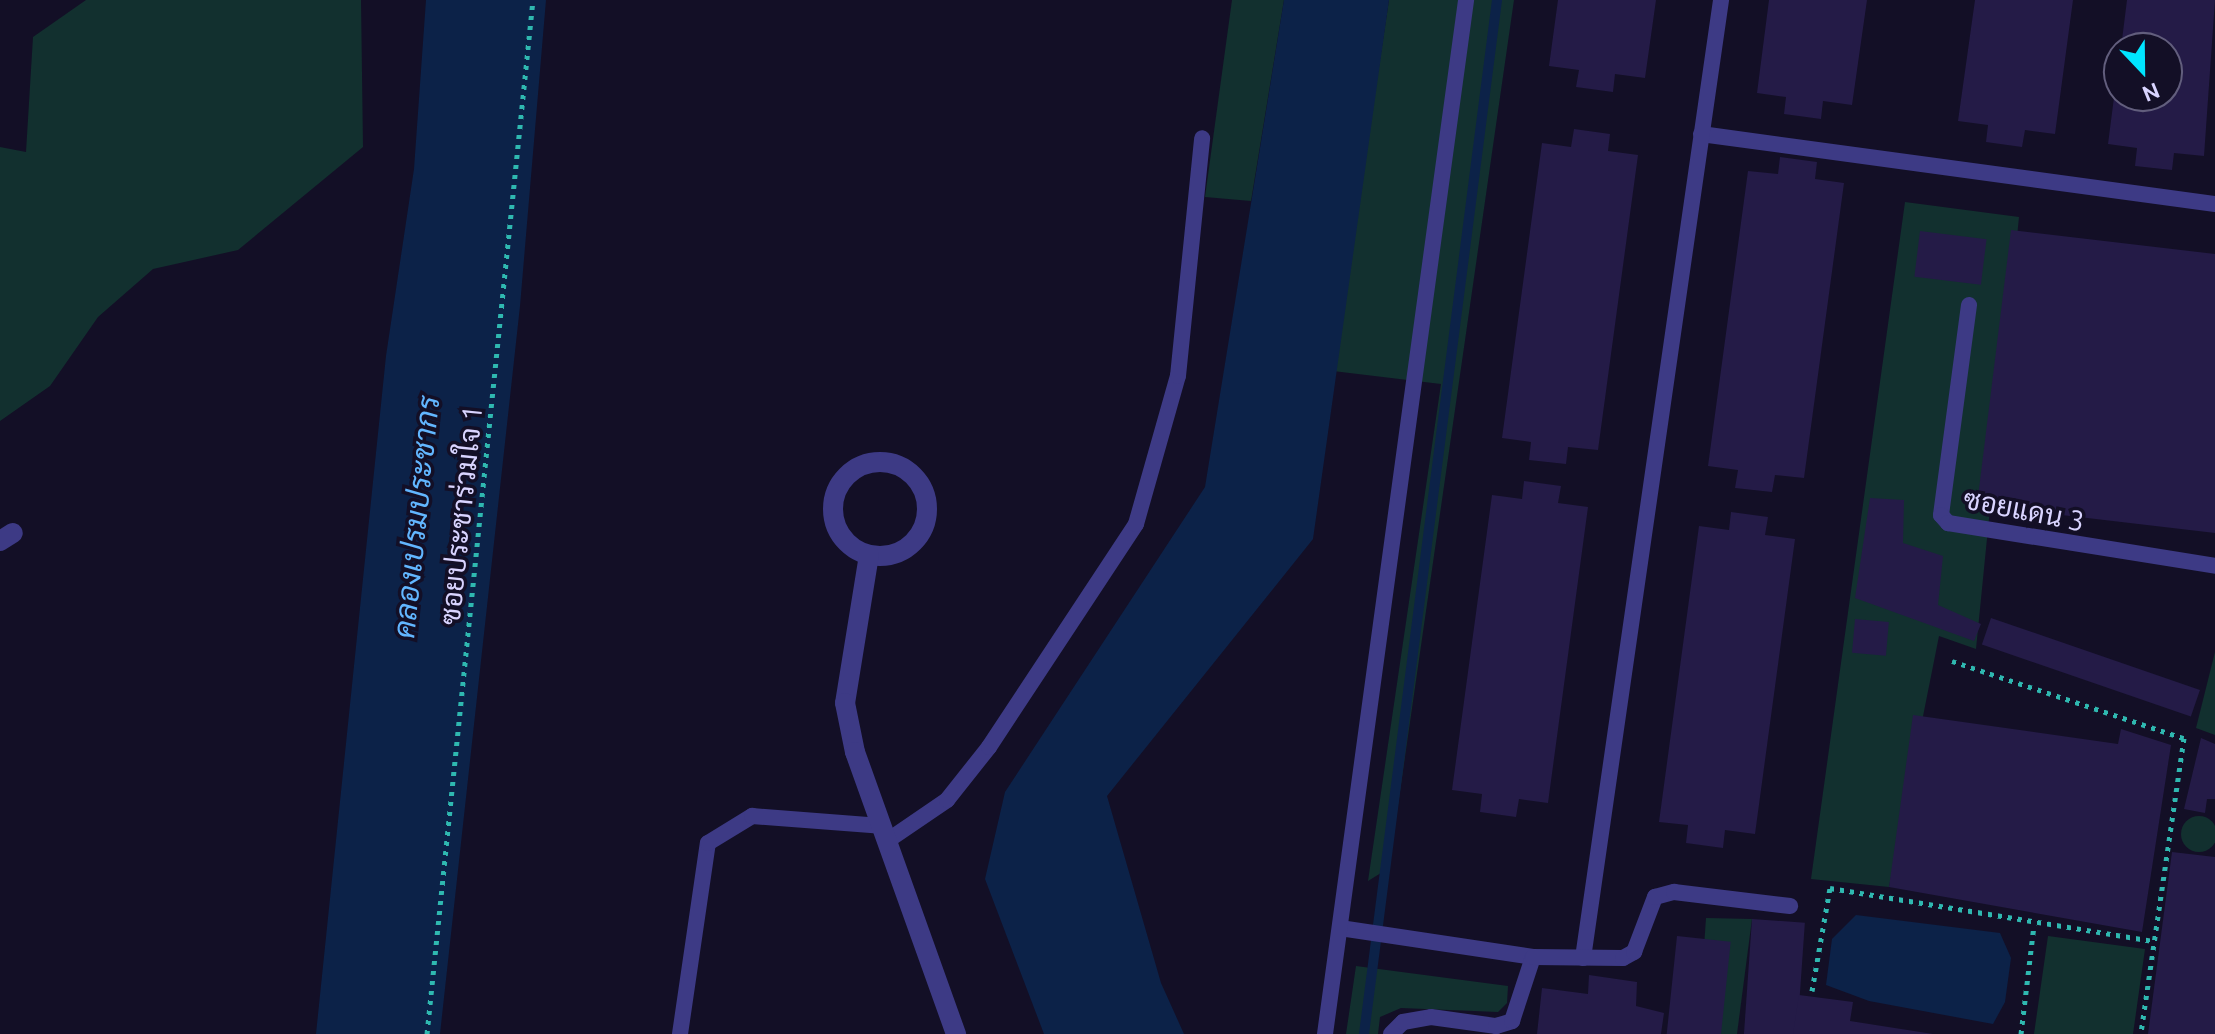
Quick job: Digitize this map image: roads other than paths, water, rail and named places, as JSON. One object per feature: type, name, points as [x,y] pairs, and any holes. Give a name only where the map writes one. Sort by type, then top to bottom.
[{"type":"street","points":[[869,462],[900,465],[923,486],[927,517],[913,544],[869,555],[843,538],[835,493],[869,462]]},
{"type":"street","points":[[869,555],[845,703],[884,834],[956,1034]]},
{"type":"lane","points":[[1325,1034],[1466,0]]},
{"type":"lane","points":[[1583,958],[1721,0]]},
{"type":"lane","points":[[1701,134],[2215,204]]},
{"type":"lane","points":[[680,1034],[708,843],[752,816],[884,834],[947,800],[1136,524],[1178,376],[1202,138]]},
{"type":"lane","name":"ซอยแดน 3","points":[[1969,305],[1941,515],[1948,523],[2215,566]]},
{"type":"lane","points":[[1340,928],[1533,957],[1583,958],[1634,952],[1644,913],[1664,894],[1790,906]]},
{"type":"lane","points":[[1391,1034],[1403,1022],[1431,1017],[1496,1026],[1512,1021],[1533,957]]},
{"type":"water","name":"คลองเปรมประชากร","points":[[426,0],[546,0],[520,306],[440,1034],[316,1034],[386,356],[414,169]]},
{"type":"water","points":[[1284,0],[1389,0],[1313,539],[1107,796],[1161,983],[1184,1034],[1044,1034],[985,879],[1005,792],[1205,487]]},
{"type":"water","points":[[1856,915],[2000,933],[2011,958],[2005,1002],[1993,1024],[1869,1001],[1826,985],[1832,939]]},
{"type":"waterway","points":[[1364,1034],[1497,0]]}]
